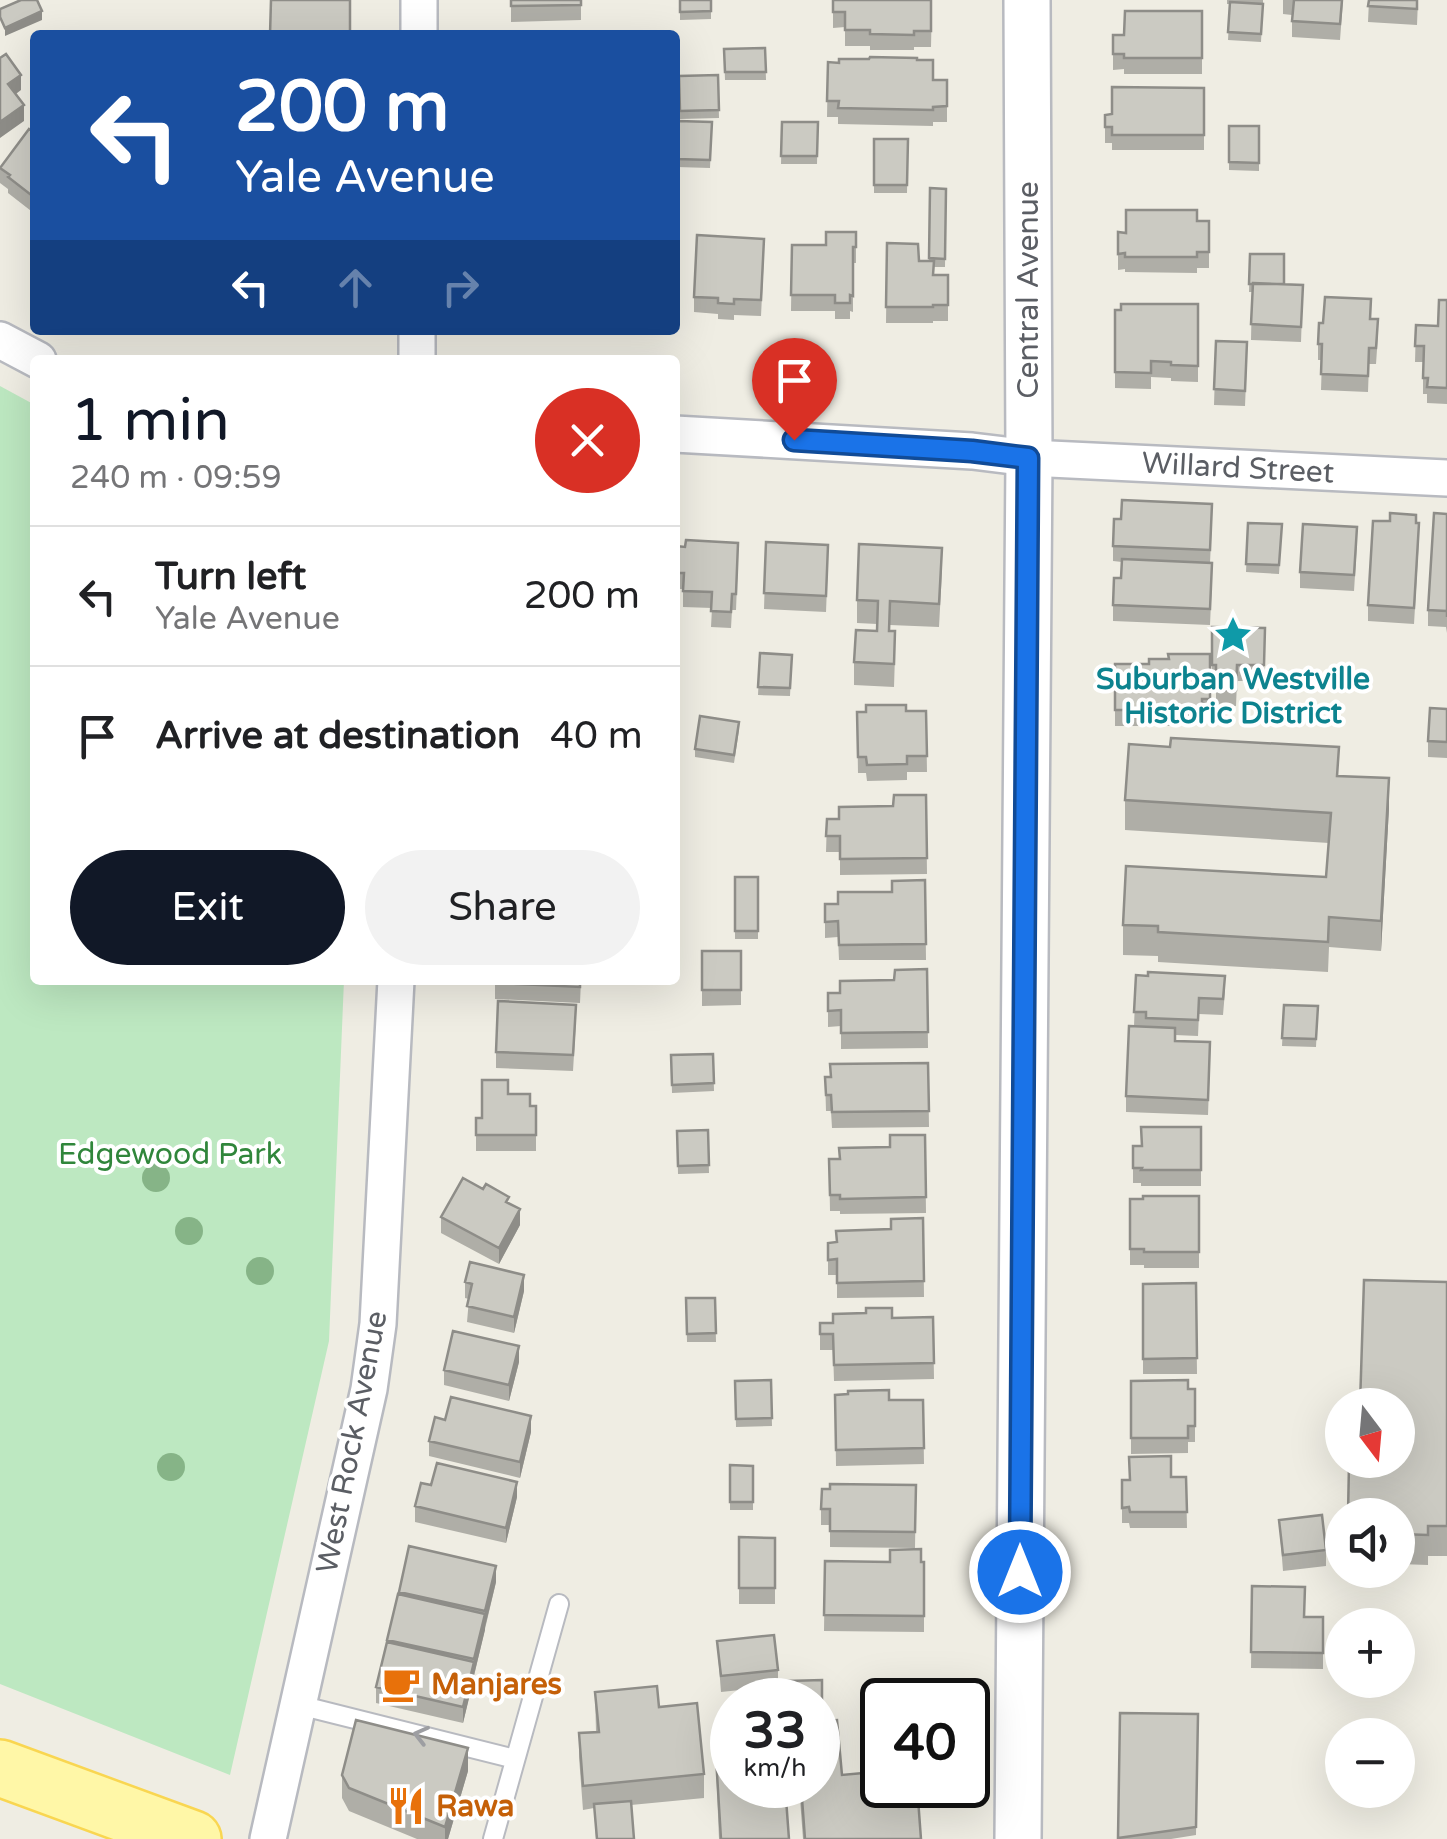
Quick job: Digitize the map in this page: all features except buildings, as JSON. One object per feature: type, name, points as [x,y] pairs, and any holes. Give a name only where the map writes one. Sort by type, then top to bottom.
[{"type":"main road","points":[[0,1768],[104,1816],[193,1839]]},
{"type":"street","points":[[419,0],[419,30]]},
{"type":"street","name":"Central Avenue","points":[[1018,1839],[1028,458],[1027,0]]},
{"type":"street","points":[[0,340],[30,356]]},
{"type":"street","name":"Willard Street","points":[[680,434],[972,451],[1028,458],[1447,478]]},
{"type":"street","name":"West Rock Avenue","points":[[268,1839],[369,1389],[378,1324],[396,985]]},
{"type":"lane","points":[[494,1839],[559,1604]]},
{"type":"lane","points":[[300,1704],[516,1759]]},
{"type":"green space","name":"Edgewood Park","points":[[0,386],[30,402],[30,985],[344,985],[329,1341],[230,1775],[0,1684]]},
{"type":"place","name":"Suburban Westville Historic District","points":[[1233,635]]},
{"type":"place","name":"Manjares","points":[[401,1684]]},
{"type":"place","name":"Rawa","points":[[406,1806]]},
{"type":"route","points":[[794,440],[1028,458],[1020,1572]]}]
